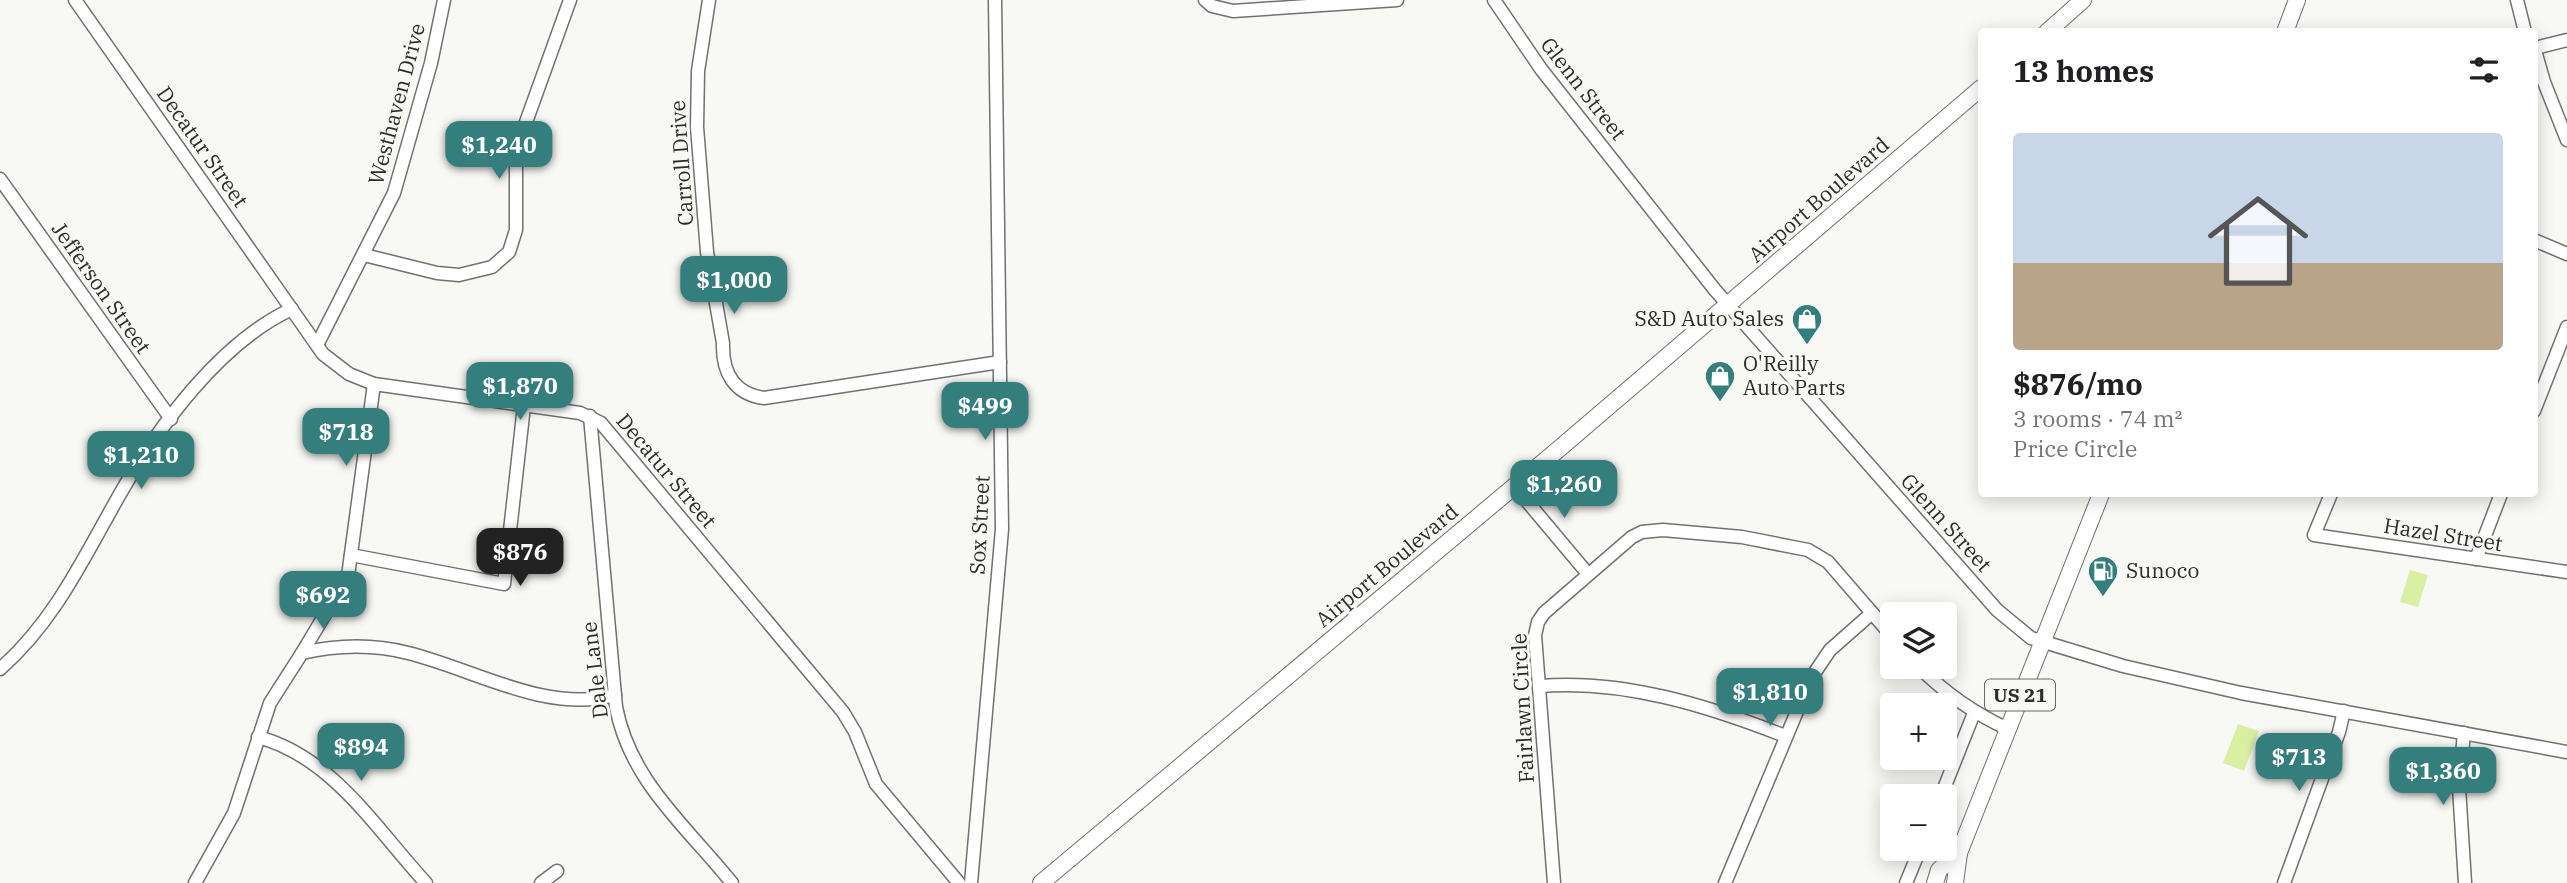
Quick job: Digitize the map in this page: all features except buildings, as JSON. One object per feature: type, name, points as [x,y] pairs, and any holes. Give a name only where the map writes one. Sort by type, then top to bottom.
[{"type":"main road","points":[[2052,28],[2084,0]]},
{"type":"main road","points":[[2286,28],[2297,0]]},
{"type":"main road","name":"Airport Boulevard","points":[[1041,883],[1515,486],[1978,91]]},
{"type":"main road","name":"US 21","points":[[1955,883],[1959,853],[2100,497]]},
{"type":"main road","name":"US 21","points":[[1935,883],[1939,870],[1959,853]]},
{"type":"street","name":"Decatur Street","points":[[75,0],[331,362],[374,384],[580,413],[590,416],[609,431],[843,712],[855,732],[876,784],[959,883]]},
{"type":"street","name":"Westhaven Drive","points":[[317,345],[380,225],[401,173],[431,63],[444,0]]},
{"type":"street","points":[[364,255],[437,273],[459,275],[492,267],[509,252],[516,230],[516,150],[570,0]]},
{"type":"street","name":"Carroll Drive","points":[[709,0],[698,71],[697,127],[707,252],[723,357],[730,379],[737,388],[752,396],[764,398],[1000,362]]},
{"type":"street","name":"Sox Street","points":[[971,883],[1002,529],[995,0]]},
{"type":"street","points":[[1205,0],[1212,6],[1233,11],[1397,0]]},
{"type":"street","name":"Glenn Street","points":[[1494,0],[1541,69],[1728,305],[1997,610],[2021,631],[2041,642],[2163,676],[2567,752]]},
{"type":"street","points":[[2517,0],[2523,28]]},
{"type":"street","points":[[2538,47],[2567,40]]},
{"type":"street","points":[[2538,62],[2567,140]]},
{"type":"street","name":"Jefferson Street","points":[[0,179],[171,419]]},
{"type":"street","points":[[2538,242],[2567,254]]},
{"type":"street","points":[[0,669],[30,640],[65,593],[121,492],[171,419],[201,382],[241,342],[268,322],[292,309]]},
{"type":"street","points":[[2538,401],[2567,327]]},
{"type":"street","points":[[195,883],[234,814],[270,703],[348,576],[374,384]]},
{"type":"street","points":[[351,555],[504,584],[524,406]]},
{"type":"street","name":"Dale Lane","points":[[590,416],[615,695],[625,740],[646,781],[733,883]]},
{"type":"street","points":[[1515,486],[1588,574]]},
{"type":"street","name":"Hazel Street","points":[[2330,497],[2314,535],[2567,572]]},
{"type":"street","points":[[2476,559],[2500,497]]},
{"type":"street","name":"Fairlawn Circle","points":[[1554,883],[1535,635],[1538,622],[1544,613],[1622,544],[1642,532],[1663,530],[1742,537],[1798,546],[1818,555],[1835,570],[1880,622]]},
{"type":"street","points":[[1725,883],[1816,668],[1838,642],[1872,613]]},
{"type":"street","points":[[302,653],[336,647],[382,649],[427,658],[538,694],[582,700],[615,695]]},
{"type":"street","points":[[1932,679],[1974,713],[2008,729]]},
{"type":"street","points":[[1540,686],[1608,688],[1642,693],[1709,710],[1785,736]]},
{"type":"street","points":[[2284,883],[2339,732],[2344,711]]},
{"type":"street","points":[[1946,784],[1974,713]]},
{"type":"street","points":[[2464,733],[2459,788],[2465,883]]},
{"type":"street","points":[[258,737],[290,748],[337,783],[426,883]]},
{"type":"street","points":[[1906,883],[1915,861]]},
{"type":"street","points":[[541,883],[557,871]]},
{"type":"green space","points":[[2410,570],[2428,575],[2418,607],[2400,602]]},
{"type":"green space","points":[[2238,724],[2259,731],[2244,771],[2223,763]]},
{"type":"place","name":"S&D Auto Sales","points":[[1807,346]]},
{"type":"place","name":"O'Reilly Auto Parts","points":[[1720,403]]},
{"type":"place","name":"Sunoco","points":[[2103,598]]}]
